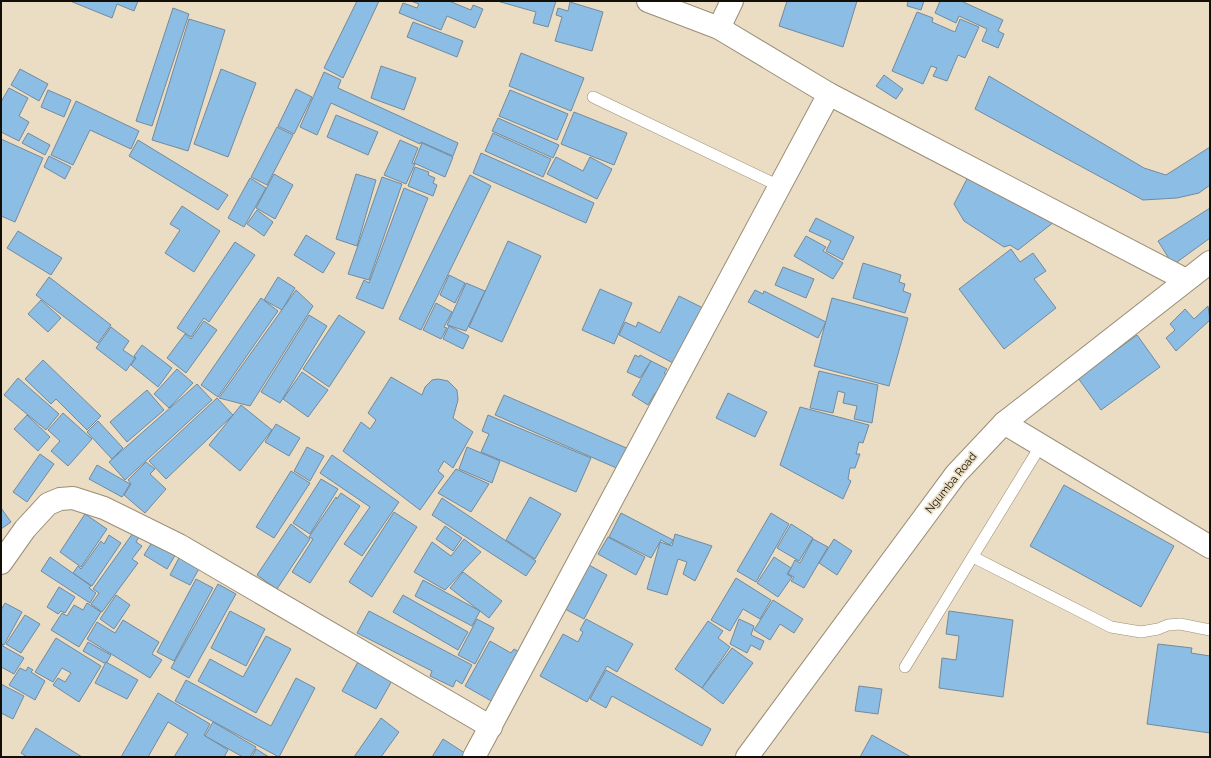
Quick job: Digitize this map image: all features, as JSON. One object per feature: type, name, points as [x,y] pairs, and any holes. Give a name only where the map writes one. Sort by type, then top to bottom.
[{"type":"street","points":[[648,1],[719,28],[829,94],[1186,280]]},
{"type":"street","points":[[719,28],[732,1]]},
{"type":"street","points":[[474,757],[829,94]]},
{"type":"street","name":"Ngumba Road","points":[[747,757],[956,474],[1004,423],[1210,262]]},
{"type":"street","points":[[1004,423],[1210,547]]},
{"type":"street","points":[[1,563],[25,529],[48,504],[60,499],[73,498],[104,508],[179,546],[491,727]]},
{"type":"lane","points":[[593,97],[779,186]]},
{"type":"lane","points":[[905,667],[1041,445]]},
{"type":"lane","points":[[973,557],[1111,627],[1141,632],[1158,629],[1168,625],[1180,624],[1210,630]]},
{"type":"building","points":[[70,1],[138,1],[134,11],[117,4],[112,18]]},
{"type":"building","points":[[357,1],[379,1],[343,78],[324,68]]},
{"type":"building","points":[[411,1],[449,1],[471,10],[473,5],[483,9],[475,28],[447,16],[441,30],[399,13],[403,3],[417,8],[419,4]]},
{"type":"building","points":[[497,1],[556,1],[548,27],[533,23],[536,12]]},
{"type":"building","points":[[787,1],[857,1],[843,47],[779,26]]},
{"type":"building","points":[[908,1],[924,1],[921,10],[907,6]]},
{"type":"building","points":[[940,1],[961,1],[1003,20],[998,31],[1004,34],[998,48],[982,41],[987,29],[959,16],[956,23],[935,13]]},
{"type":"building","points":[[570,2],[603,12],[592,51],[555,41],[562,17],[556,15],[558,8],[568,11]]},
{"type":"building","points":[[173,8],[189,14],[152,126],[136,121]]},
{"type":"building","points":[[917,12],[933,18],[932,22],[955,32],[960,19],[979,27],[965,58],[958,55],[947,81],[933,76],[937,68],[931,66],[923,84],[892,71]]},
{"type":"building","points":[[189,19],[225,30],[188,151],[152,140]]},
{"type":"building","points":[[413,22],[463,41],[457,57],[407,37]]},
{"type":"building","points":[[521,53],[584,78],[571,111],[509,86]]},
{"type":"building","points":[[381,66],[416,78],[404,110],[371,98]]},
{"type":"building","points":[[20,69],[48,84],[39,101],[11,85]]},
{"type":"building","points":[[221,69],[256,83],[228,157],[194,144]]},
{"type":"building","points":[[324,72],[341,80],[338,88],[458,143],[453,156],[421,142],[420,144],[331,103],[317,135],[300,127]]},
{"type":"building","points":[[884,75],[903,89],[896,99],[876,86]]},
{"type":"building","points":[[989,76],[1144,168],[1166,175],[1210,147],[1210,185],[1199,193],[1177,198],[1143,200],[975,109]]},
{"type":"building","points":[[9,88],[28,98],[19,116],[29,122],[19,141],[1,132],[1,102]]},
{"type":"building","points":[[296,89],[312,97],[294,134],[278,126]]},
{"type":"building","points":[[48,90],[71,100],[64,117],[41,107]]},
{"type":"building","points":[[510,90],[568,114],[557,140],[499,116]]},
{"type":"building","points":[[76,101],[139,131],[131,149],[90,130],[73,165],[51,155]]},
{"type":"building","points":[[574,112],[627,133],[614,165],[561,144]]},
{"type":"building","points":[[336,115],[378,132],[368,155],[327,137]]},
{"type":"building","points":[[498,118],[559,145],[553,158],[492,131]]},
{"type":"building","points":[[277,127],[293,135],[267,185],[251,177]]},
{"type":"building","points":[[28,133],[50,145],[45,155],[22,143]]},
{"type":"building","points":[[493,133],[551,159],[543,177],[485,151]]},
{"type":"building","points":[[1,139],[43,158],[15,222],[1,216]]},
{"type":"building","points":[[138,140],[228,195],[218,210],[129,156]]},
{"type":"building","points":[[400,140],[418,148],[412,163],[415,164],[406,184],[384,175]]},
{"type":"building","points":[[422,143],[453,157],[445,177],[414,163]]},
{"type":"building","points":[[481,153],[594,203],[586,223],[473,173]]},
{"type":"building","points":[[49,156],[71,167],[65,179],[44,167]]},
{"type":"building","points":[[556,157],[583,171],[590,157],[612,169],[597,199],[547,174]]},
{"type":"building","points":[[415,167],[429,172],[428,175],[435,178],[433,183],[437,185],[433,196],[408,186]]},
{"type":"building","points":[[274,174],[293,185],[275,219],[256,208]]},
{"type":"building","points":[[356,174],[376,180],[357,246],[336,239]]},
{"type":"building","points":[[470,175],[491,186],[421,330],[399,319]]},
{"type":"building","points":[[969,175],[1054,222],[1018,250],[1010,245],[1004,247],[964,221],[954,204]]},
{"type":"building","points":[[382,177],[402,184],[369,280],[348,274]]},
{"type":"building","points":[[250,178],[266,188],[244,227],[228,218]]},
{"type":"building","points":[[404,188],[428,198],[383,309],[356,298],[364,280],[369,283]]},
{"type":"building","points":[[182,206],[220,231],[194,272],[165,253],[180,230],[170,224]]},
{"type":"building","points":[[1210,208],[1210,238],[1173,265],[1158,241]]},
{"type":"building","points":[[257,210],[273,222],[264,236],[247,224]]},
{"type":"building","points":[[816,218],[854,237],[843,260],[826,251],[831,241],[809,231]]},
{"type":"building","points":[[18,231],[62,258],[51,275],[7,248]]},
{"type":"building","points":[[306,235],[335,253],[323,273],[294,255]]},
{"type":"building","points":[[806,236],[826,247],[823,251],[843,263],[833,279],[794,256]]},
{"type":"building","points":[[508,241],[541,256],[502,342],[469,327]]},
{"type":"building","points":[[235,242],[255,255],[209,322],[204,318],[191,337],[177,328]]},
{"type":"building","points":[[1011,249],[1020,262],[1033,253],[1046,271],[1034,279],[1056,308],[1004,349],[959,289]]},
{"type":"building","points":[[863,263],[901,275],[899,282],[905,284],[903,291],[911,294],[905,313],[853,298]]},
{"type":"building","points":[[783,267],[814,279],[806,298],[775,285]]},
{"type":"building","points":[[449,275],[465,283],[455,303],[440,295]]},
{"type":"building","points":[[49,277],[111,325],[98,343],[36,295]]},
{"type":"building","points":[[278,277],[295,288],[282,310],[264,300]]},
{"type":"building","points":[[466,283],[485,291],[466,331],[447,325]]},
{"type":"building","points":[[600,289],[632,303],[614,344],[582,330]]},
{"type":"building","points":[[296,290],[313,306],[250,406],[219,398]]},
{"type":"building","points":[[755,290],[763,294],[764,291],[826,322],[818,338],[748,302]]},
{"type":"building","points":[[679,296],[703,308],[675,364],[619,335],[625,322],[636,327],[638,322],[660,333]]},
{"type":"building","points":[[261,298],[278,311],[218,397],[201,385]]},
{"type":"building","points":[[832,298],[908,318],[889,386],[814,366]]},
{"type":"building","points":[[41,300],[61,318],[48,332],[28,314]]},
{"type":"building","points":[[436,303],[452,312],[444,327],[447,328],[441,339],[423,330]]},
{"type":"building","points":[[1208,306],[1210,320],[1176,351],[1166,338],[1175,330],[1170,324],[1185,309],[1194,319]]},
{"type":"building","points":[[309,315],[327,326],[280,403],[261,392]]},
{"type":"building","points":[[339,315],[365,332],[329,387],[303,369]]},
{"type":"building","points":[[204,321],[217,330],[186,373],[167,358],[185,334],[191,339]]},
{"type":"building","points":[[449,326],[469,336],[463,349],[443,339]]},
{"type":"building","points":[[111,327],[129,341],[123,350],[135,358],[126,371],[96,348]]},
{"type":"building","points":[[1137,335],[1160,367],[1101,410],[1078,378]]},
{"type":"building","points":[[142,345],[172,368],[158,387],[131,365],[136,358],[134,356]]},
{"type":"building","points":[[635,355],[639,357],[640,355],[651,361],[640,378],[627,372]]},
{"type":"building","points":[[43,360],[101,416],[87,430],[56,399],[51,404],[25,379]]},
{"type":"building","points":[[651,361],[667,369],[664,373],[674,379],[663,398],[655,393],[648,405],[632,395]]},
{"type":"building","points":[[177,369],[193,383],[169,408],[154,394]]},
{"type":"building","points":[[819,371],[878,385],[872,423],[854,419],[857,406],[843,403],[845,393],[838,391],[833,413],[810,408]]},
{"type":"building","points":[[302,372],[328,390],[308,417],[283,399]]},
{"type":"building","points":[[391,377],[422,395],[425,387],[432,380],[438,379],[448,381],[457,390],[458,400],[453,418],[473,432],[453,468],[444,461],[438,471],[444,476],[420,510],[343,451],[361,422],[370,429],[376,420],[368,413]]},
{"type":"building","points":[[18,378],[59,414],[46,430],[4,395]]},
{"type":"building","points":[[197,384],[212,400],[125,480],[109,462]]},
{"type":"building","points":[[147,390],[164,410],[127,442],[110,422]]},
{"type":"building","points":[[728,393],[767,412],[755,437],[716,418]]},
{"type":"building","points":[[504,395],[631,450],[621,470],[495,415]]},
{"type":"building","points":[[217,398],[233,415],[166,479],[149,461]]},
{"type":"building","points":[[241,405],[272,430],[240,471],[209,445]]},
{"type":"building","points":[[800,407],[869,425],[863,443],[859,442],[856,454],[860,454],[855,468],[850,468],[848,479],[851,481],[843,499],[780,465]]},
{"type":"building","points":[[63,413],[92,439],[68,466],[51,451],[60,441],[48,430]]},
{"type":"building","points":[[27,415],[50,437],[38,451],[14,429]]},
{"type":"building","points":[[488,415],[591,458],[576,492],[481,452],[489,434],[482,431]]},
{"type":"building","points":[[98,421],[123,448],[112,459],[87,432]]},
{"type":"building","points":[[276,424],[300,438],[289,456],[265,442]]},
{"type":"building","points":[[307,447],[324,456],[310,481],[294,471]]},
{"type":"building","points":[[467,447],[500,461],[492,483],[459,469]]},
{"type":"building","points":[[40,454],[54,464],[27,502],[13,492]]},
{"type":"building","points":[[332,455],[399,502],[362,556],[344,544],[370,507],[320,473]]},
{"type":"building","points":[[146,462],[155,469],[150,474],[166,489],[145,513],[124,495],[131,484],[128,480]]},
{"type":"building","points":[[97,465],[130,484],[122,497],[89,479]]},
{"type":"building","points":[[456,469],[489,484],[471,512],[438,493]]},
{"type":"building","points":[[291,471],[310,483],[274,538],[256,527]]},
{"type":"building","points":[[321,479],[338,489],[310,534],[293,523]]},
{"type":"building","points":[[1064,485],[1174,546],[1141,607],[1030,546]]},
{"type":"building","points":[[341,493],[360,506],[310,583],[292,572],[313,539],[309,537],[336,497],[337,499]]},
{"type":"building","points":[[530,497],[561,514],[535,559],[506,540]]},
{"type":"building","points":[[442,498],[536,561],[526,576],[432,515]]},
{"type":"building","points":[[1,508],[11,522],[1,529]]},
{"type":"building","points":[[394,512],[417,527],[372,597],[349,582]]},
{"type":"building","points":[[621,513],[673,540],[670,545],[661,540],[651,558],[609,537]]},
{"type":"building","points":[[771,513],[789,524],[756,582],[737,571]]},
{"type":"building","points":[[85,514],[107,529],[81,567],[60,552]]},
{"type":"building","points":[[291,524],[310,539],[277,589],[257,575]]},
{"type":"building","points":[[791,524],[813,538],[799,561],[777,548]]},
{"type":"building","points":[[445,526],[462,538],[453,551],[436,539]]},
{"type":"building","points":[[133,533],[139,537],[136,542],[142,546],[132,559],[138,563],[102,612],[91,604],[99,593],[93,589]]},
{"type":"building","points":[[675,534],[712,546],[695,581],[683,574],[687,562],[678,559],[667,595],[647,589],[660,542],[672,546]]},
{"type":"building","points":[[109,535],[121,543],[92,586],[73,573],[78,566],[81,569],[101,541],[104,544]]},
{"type":"building","points":[[608,537],[645,557],[636,575],[598,554]]},
{"type":"building","points":[[154,539],[177,552],[167,569],[144,555]]},
{"type":"building","points":[[464,539],[481,552],[445,590],[414,572],[432,542],[451,556]]},
{"type":"building","points":[[813,539],[828,547],[804,588],[791,581],[794,577],[788,574],[795,560],[800,563]]},
{"type":"building","points":[[834,539],[852,551],[837,575],[819,563]]},
{"type":"building","points":[[181,554],[201,565],[190,585],[170,575]]},
{"type":"building","points":[[50,557],[91,586],[89,588],[96,593],[90,603],[41,571]]},
{"type":"building","points":[[774,557],[791,568],[787,574],[792,577],[778,597],[757,583]]},
{"type":"building","points":[[589,565],[607,575],[584,619],[565,609]]},
{"type":"building","points":[[463,572],[502,601],[489,618],[450,588]]},
{"type":"building","points":[[736,578],[771,600],[760,619],[743,609],[730,631],[711,620]]},
{"type":"building","points":[[196,579],[213,588],[174,661],[157,652]]},
{"type":"building","points":[[423,580],[480,611],[472,626],[415,596]]},
{"type":"building","points":[[218,584],[236,594],[189,678],[171,668]]},
{"type":"building","points":[[59,587],[75,597],[65,613],[61,611],[58,614],[47,607]]},
{"type":"building","points":[[116,595],[130,605],[114,629],[100,619]]},
{"type":"building","points":[[403,595],[468,632],[458,650],[393,612]]},
{"type":"building","points":[[773,600],[803,619],[794,633],[780,624],[770,640],[754,630]]},
{"type":"building","points":[[5,603],[22,612],[4,645],[1,644],[1,610]]},
{"type":"building","points":[[87,603],[101,612],[79,647],[51,630],[62,613],[67,616],[74,605],[83,610]]},
{"type":"building","points":[[230,611],[265,629],[246,666],[211,648]]},
{"type":"building","points":[[369,611],[472,665],[462,684],[456,680],[453,687],[430,676],[432,671],[357,633]]},
{"type":"building","points":[[949,611],[1013,620],[1003,697],[939,688],[942,658],[956,660],[959,636],[946,634]]},
{"type":"building","points":[[25,615],[40,624],[21,653],[6,644]]},
{"type":"building","points":[[477,619],[494,628],[475,664],[458,655]]},
{"type":"building","points":[[586,619],[633,644],[617,672],[607,666],[587,702],[540,676],[563,634],[578,642],[583,632],[580,630]]},
{"type":"building","points":[[739,619],[754,626],[751,635],[764,641],[760,650],[751,645],[747,653],[730,644]]},
{"type":"building","points":[[123,620],[159,642],[152,654],[162,660],[150,678],[87,639],[97,622],[115,633]]},
{"type":"building","points":[[708,621],[723,631],[718,638],[730,647],[702,688],[675,669]]},
{"type":"building","points":[[266,636],[291,649],[256,713],[198,681],[210,659],[243,677]]},
{"type":"building","points":[[56,638],[101,666],[79,702],[53,685],[58,678],[65,682],[71,673],[62,668],[53,682],[35,672]]},
{"type":"building","points":[[490,641],[511,653],[514,649],[521,653],[493,702],[465,686]]},
{"type":"building","points":[[88,642],[111,655],[107,662],[104,663],[83,651]]},
{"type":"building","points":[[1158,644],[1192,648],[1191,653],[1210,656],[1210,733],[1147,724]]},
{"type":"building","points":[[1,645],[24,658],[14,674],[1,667]]},
{"type":"building","points":[[732,648],[753,663],[723,704],[702,688]]},
{"type":"building","points":[[359,660],[393,679],[376,709],[342,691]]},
{"type":"building","points":[[106,662],[138,680],[127,699],[95,683]]},
{"type":"building","points":[[28,667],[33,670],[31,672],[45,681],[35,700],[9,685],[20,668],[26,671]]},
{"type":"building","points":[[606,670],[711,729],[702,746],[612,696],[606,708],[590,699]]},
{"type":"building","points":[[296,678],[315,688],[279,757],[175,701],[186,680],[271,726]]},
{"type":"building","points":[[1,684],[24,696],[13,719],[1,713]]},
{"type":"building","points":[[859,686],[882,689],[878,714],[855,711]]},
{"type":"building","points":[[158,693],[210,724],[204,735],[228,750],[224,757],[174,757],[188,734],[168,722],[148,757],[121,757]]},
{"type":"building","points":[[381,718],[399,732],[381,757],[354,757]]},
{"type":"building","points":[[213,722],[256,747],[250,757],[243,757],[205,736]]},
{"type":"building","points":[[36,728],[82,757],[27,757],[21,753]]},
{"type":"building","points":[[872,735],[911,757],[860,757]]},
{"type":"building","points":[[443,739],[471,757],[432,757]]},
{"type":"building","points":[[256,749],[269,757],[252,757]]}]
